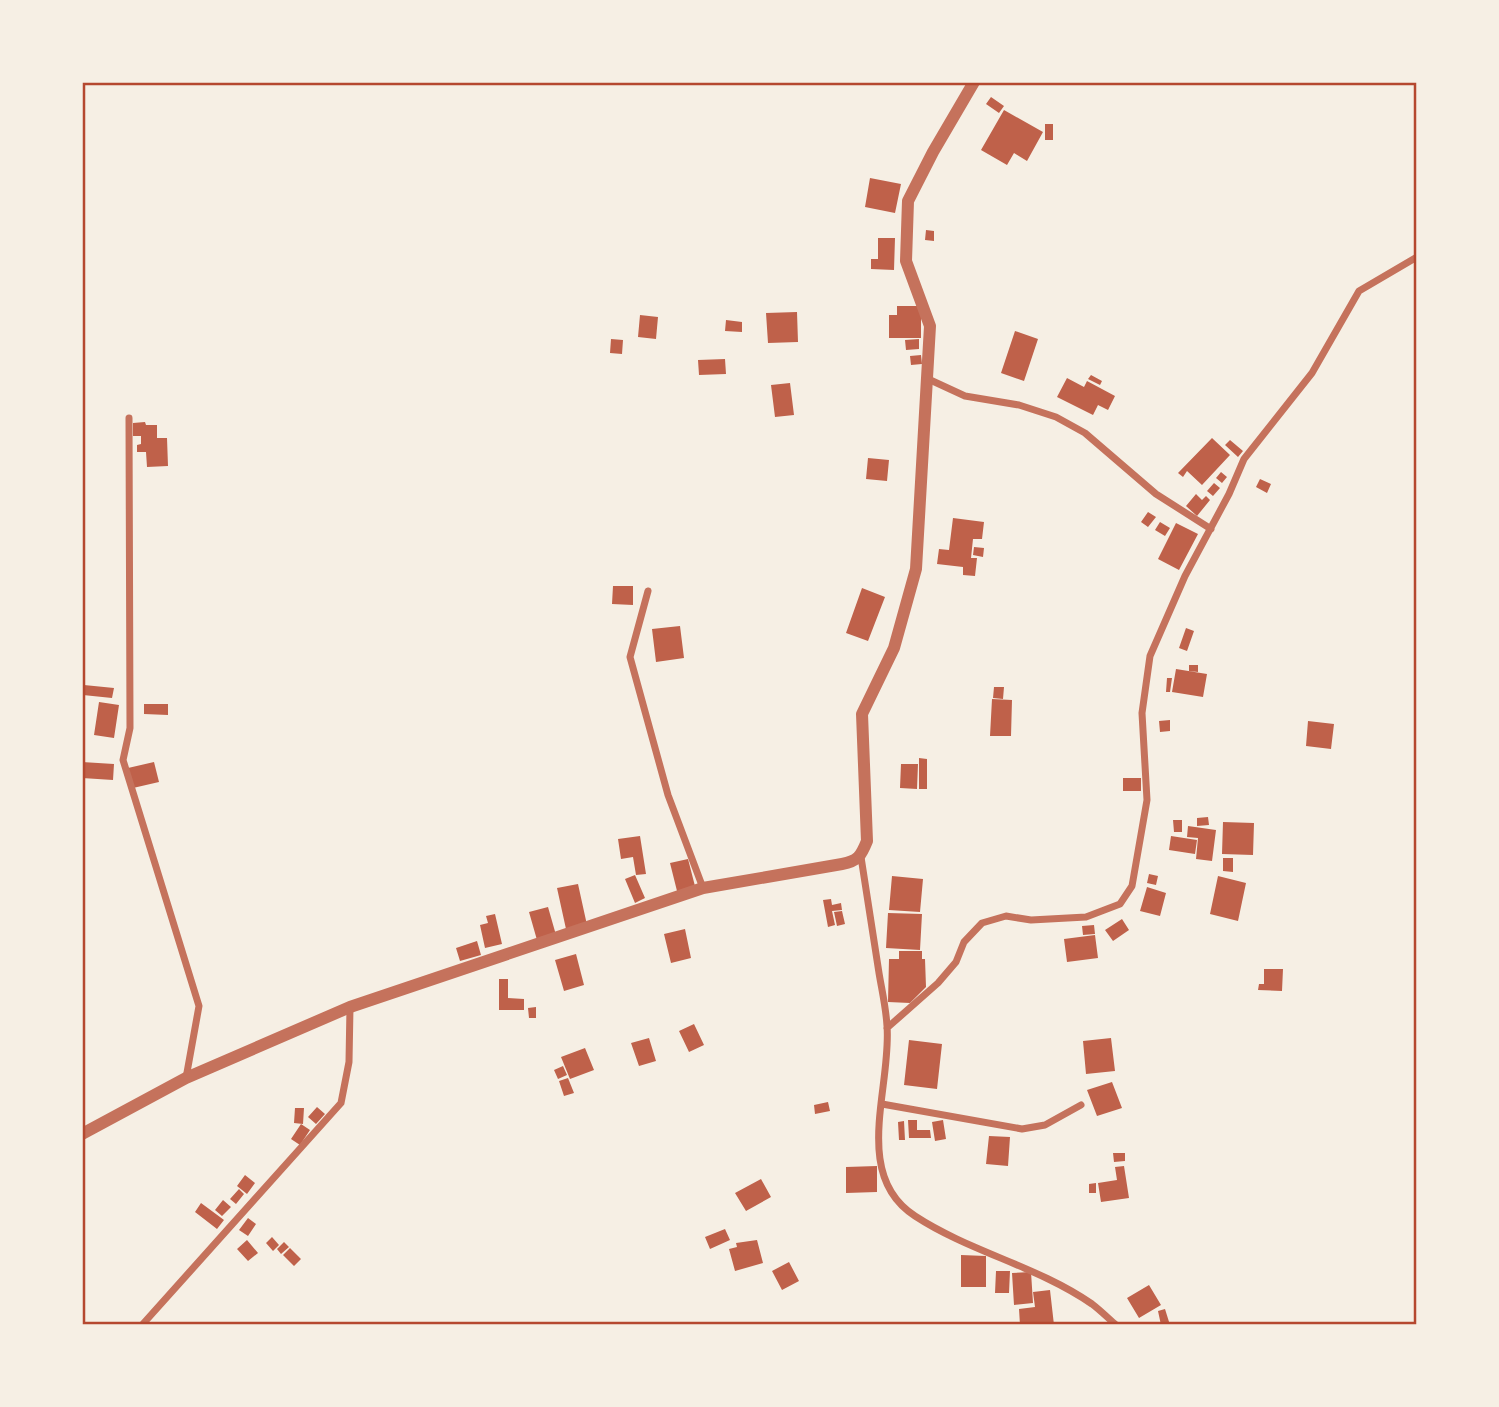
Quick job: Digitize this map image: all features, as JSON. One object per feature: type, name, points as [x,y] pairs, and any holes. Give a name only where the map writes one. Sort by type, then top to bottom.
[{"type":"street","points":[[82,1134],[186,1078],[350,1007],[704,888],[854,862],[860,857],[867,841],[862,714],[894,648],[916,569],[930,326],[906,261],[908,201],[974,82]]},
{"type":"street","points":[[887,1028],[938,983],[956,962],[964,942],[982,923],[1006,916],[1031,920],[1086,917],[1120,904],[1132,886],[1147,800],[1142,713],[1150,656],[1185,576],[1229,494],[1244,459],[1312,373],[1359,291],[1417,257]]},
{"type":"street","points":[[925,378],[965,396],[1019,405],[1056,417],[1085,433],[1156,494],[1211,529]]},
{"type":"street","points":[[129,418],[130,728],[123,760],[200,1006],[186,1078]]},
{"type":"street","points":[[648,591],[631,657],[668,795],[704,888]]},
{"type":"street","points":[[860,857],[887,1028],[882,1104],[877,1127],[882,1168],[888,1187],[905,1208],[924,1221],[1039,1275],[1092,1304],[1116,1325]]},
{"type":"street","points":[[142,1325],[341,1103],[349,1062],[350,1007]]},
{"type":"street","points":[[882,1104],[1022,1129],[1045,1125],[1082,1105]]},
{"type":"building","points":[[991,97],[1004,106],[999,113],[986,104]]},
{"type":"building","points":[[1004,110],[1043,132],[1027,161],[1014,153],[1007,165],[981,150]]},
{"type":"building","points":[[1045,124],[1053,124],[1053,140],[1045,140]]},
{"type":"building","points":[[870,178],[901,184],[895,213],[865,207]]},
{"type":"building","points":[[926,230],[934,231],[934,241],[925,240]]},
{"type":"building","points":[[878,238],[895,238],[894,270],[871,269],[871,259],[878,259]]},
{"type":"building","points":[[897,306],[921,306],[921,338],[889,338],[889,315],[897,315]]},
{"type":"building","points":[[797,312],[798,342],[768,343],[766,313]]},
{"type":"building","points":[[640,315],[658,317],[656,339],[638,337]]},
{"type":"building","points":[[726,320],[742,322],[742,332],[725,331]]},
{"type":"building","points":[[1015,331],[1038,339],[1024,381],[1001,373]]},
{"type":"building","points":[[611,339],[623,340],[622,354],[610,353]]},
{"type":"building","points":[[919,339],[919,349],[906,350],[905,340]]},
{"type":"building","points":[[921,355],[922,364],[911,365],[910,356]]},
{"type":"building","points":[[725,359],[726,374],[699,375],[698,360]]},
{"type":"building","points":[[1091,375],[1102,381],[1100,385],[1088,379]]},
{"type":"building","points":[[1067,378],[1084,387],[1087,381],[1115,396],[1108,410],[1098,405],[1093,415],[1057,397]]},
{"type":"building","points":[[790,383],[794,415],[775,417],[771,385]]},
{"type":"building","points":[[145,422],[146,425],[157,425],[157,438],[167,438],[168,466],[147,467],[146,452],[137,452],[141,436],[133,436],[133,423]]},
{"type":"building","points":[[1212,438],[1230,455],[1202,485],[1187,471],[1183,477],[1178,473]]},
{"type":"building","points":[[1230,440],[1243,451],[1238,457],[1225,445]]},
{"type":"building","points":[[868,458],[889,460],[887,481],[866,479]]},
{"type":"building","points":[[1221,472],[1227,477],[1222,483],[1216,478]]},
{"type":"building","points":[[1260,479],[1271,484],[1267,493],[1256,487]]},
{"type":"building","points":[[1214,483],[1220,488],[1213,496],[1207,491]]},
{"type":"building","points":[[1196,494],[1202,500],[1206,496],[1210,500],[1197,516],[1186,506]]},
{"type":"building","points":[[1148,512],[1156,517],[1148,527],[1141,522]]},
{"type":"building","points":[[953,518],[984,522],[982,539],[973,539],[971,558],[977,558],[975,576],[963,575],[963,567],[937,564],[939,549],[949,550]]},
{"type":"building","points":[[1160,522],[1170,528],[1165,536],[1155,530]]},
{"type":"building","points":[[1176,523],[1198,534],[1179,570],[1158,559]]},
{"type":"building","points":[[974,547],[984,548],[983,557],[973,555]]},
{"type":"building","points":[[613,586],[633,586],[633,605],[612,604]]},
{"type":"building","points":[[862,588],[885,597],[868,641],[846,633]]},
{"type":"building","points":[[680,626],[684,658],[656,662],[652,629]]},
{"type":"building","points":[[1186,628],[1194,631],[1187,651],[1179,648]]},
{"type":"building","points":[[1189,665],[1198,665],[1198,672],[1189,671]]},
{"type":"building","points":[[1176,669],[1207,674],[1203,697],[1172,692]]},
{"type":"building","points":[[1167,678],[1172,678],[1170,692],[1166,692]]},
{"type":"building","points":[[84,685],[114,688],[112,698],[83,695]]},
{"type":"building","points":[[994,687],[1004,687],[1003,699],[993,698]]},
{"type":"building","points":[[992,699],[1012,700],[1011,736],[990,736]]},
{"type":"building","points":[[99,702],[119,705],[114,738],[94,735]]},
{"type":"building","points":[[144,704],[168,704],[168,715],[144,714]]},
{"type":"building","points":[[1170,720],[1170,731],[1160,732],[1159,721]]},
{"type":"building","points":[[1308,721],[1334,724],[1331,749],[1306,746]]},
{"type":"building","points":[[919,758],[927,759],[927,789],[919,789]]},
{"type":"building","points":[[82,762],[114,764],[113,780],[82,778]]},
{"type":"building","points":[[154,762],[159,782],[133,788],[128,768]]},
{"type":"building","points":[[901,764],[918,764],[917,789],[900,788]]},
{"type":"building","points":[[1123,778],[1141,778],[1141,791],[1123,791]]},
{"type":"building","points":[[1208,817],[1209,825],[1197,826],[1197,818]]},
{"type":"building","points":[[1173,820],[1182,820],[1182,832],[1174,832]]},
{"type":"building","points":[[1223,822],[1254,823],[1253,855],[1222,854]]},
{"type":"building","points":[[1188,826],[1216,830],[1212,861],[1196,859],[1198,838],[1187,837]]},
{"type":"building","points":[[640,836],[646,874],[636,875],[633,857],[621,859],[618,839]]},
{"type":"building","points":[[1171,836],[1197,840],[1195,854],[1169,850]]},
{"type":"building","points":[[1223,858],[1233,858],[1233,872],[1223,871]]},
{"type":"building","points":[[688,859],[696,890],[678,895],[670,863]]},
{"type":"building","points":[[1149,874],[1158,876],[1156,885],[1147,883]]},
{"type":"building","points":[[635,875],[645,898],[635,903],[625,879]]},
{"type":"building","points":[[892,876],[923,879],[920,912],[889,910]]},
{"type":"building","points":[[1218,876],[1246,883],[1238,921],[1210,914]]},
{"type":"building","points":[[578,884],[587,925],[566,929],[557,888]]},
{"type":"building","points":[[1147,887],[1166,893],[1160,916],[1140,911]]},
{"type":"building","points":[[831,899],[832,905],[841,903],[842,910],[832,911],[835,925],[828,927],[823,900]]},
{"type":"building","points":[[548,907],[556,935],[537,940],[529,912]]},
{"type":"building","points":[[842,911],[845,924],[837,926],[834,912]]},
{"type":"building","points":[[888,913],[922,914],[920,950],[886,948]]},
{"type":"building","points":[[495,914],[502,944],[485,948],[480,925],[488,923],[486,916]]},
{"type":"building","points":[[1122,919],[1129,930],[1113,941],[1105,930]]},
{"type":"building","points":[[1094,925],[1095,934],[1083,935],[1082,926]]},
{"type":"building","points":[[685,929],[691,958],[671,963],[664,934]]},
{"type":"building","points":[[1095,935],[1098,958],[1067,962],[1064,939]]},
{"type":"building","points":[[477,941],[481,955],[460,961],[456,948]]},
{"type":"building","points":[[899,951],[922,951],[922,959],[925,959],[926,987],[910,1003],[888,1002],[889,959],[899,959]]},
{"type":"building","points":[[576,954],[584,985],[564,991],[555,960]]},
{"type":"building","points":[[1264,969],[1283,969],[1282,991],[1258,990],[1259,984],[1264,984]]},
{"type":"building","points":[[499,979],[508,979],[508,998],[524,999],[524,1010],[499,1010]]},
{"type":"building","points":[[536,1007],[536,1018],[529,1018],[528,1008]]},
{"type":"building","points":[[694,1024],[704,1045],[689,1052],[679,1031]]},
{"type":"building","points":[[649,1038],[656,1061],[639,1066],[631,1043]]},
{"type":"building","points":[[1111,1038],[1115,1071],[1086,1074],[1083,1041]]},
{"type":"building","points":[[909,1040],[942,1044],[937,1089],[904,1085]]},
{"type":"building","points":[[585,1048],[594,1070],[570,1079],[561,1057]]},
{"type":"building","points":[[563,1066],[567,1075],[558,1079],[554,1070]]},
{"type":"building","points":[[568,1078],[574,1093],[564,1096],[559,1081]]},
{"type":"building","points":[[1112,1082],[1122,1108],[1097,1116],[1087,1090]]},
{"type":"building","points":[[828,1102],[830,1111],[815,1114],[814,1105]]},
{"type":"building","points":[[317,1107],[325,1114],[316,1124],[308,1117]]},
{"type":"building","points":[[295,1108],[304,1108],[303,1124],[294,1123]]},
{"type":"building","points":[[908,1120],[917,1120],[917,1130],[930,1130],[931,1138],[909,1138]]},
{"type":"building","points":[[943,1120],[946,1139],[935,1141],[932,1122]]},
{"type":"building","points":[[904,1121],[905,1140],[899,1140],[898,1122]]},
{"type":"building","points":[[301,1124],[310,1130],[300,1145],[291,1139]]},
{"type":"building","points":[[989,1136],[1010,1137],[1008,1166],[986,1164]]},
{"type":"building","points":[[1113,1153],[1125,1153],[1125,1161],[1114,1162]]},
{"type":"building","points":[[877,1166],[877,1192],[846,1193],[846,1167]]},
{"type":"building","points":[[1124,1166],[1129,1198],[1101,1202],[1098,1183],[1117,1180],[1115,1167]]},
{"type":"building","points":[[245,1175],[255,1183],[247,1194],[237,1186]]},
{"type":"building","points":[[761,1179],[771,1197],[746,1211],[735,1193]]},
{"type":"building","points":[[1096,1183],[1096,1193],[1089,1193],[1089,1184]]},
{"type":"building","points":[[239,1189],[244,1194],[236,1204],[230,1199]]},
{"type":"building","points":[[223,1200],[231,1207],[222,1216],[215,1210]]},
{"type":"building","points":[[201,1203],[224,1220],[217,1229],[195,1212]]},
{"type":"building","points":[[248,1218],[256,1224],[248,1236],[239,1230]]},
{"type":"building","points":[[725,1229],[730,1240],[710,1249],[705,1237]]},
{"type":"building","points":[[272,1237],[279,1245],[273,1251],[266,1243]]},
{"type":"building","points":[[247,1240],[258,1253],[248,1261],[237,1249]]},
{"type":"building","points":[[757,1240],[763,1263],[735,1271],[729,1249],[737,1247],[736,1243]]},
{"type":"building","points":[[284,1242],[289,1247],[281,1254],[277,1249]]},
{"type":"building","points":[[290,1248],[301,1259],[294,1266],[283,1255]]},
{"type":"building","points":[[961,1255],[986,1256],[986,1287],[961,1287]]},
{"type":"building","points":[[789,1262],[799,1281],[782,1290],[772,1271]]},
{"type":"building","points":[[996,1271],[1010,1271],[1009,1293],[995,1293]]},
{"type":"building","points":[[1031,1272],[1033,1303],[1014,1305],[1012,1273]]},
{"type":"building","points":[[1149,1285],[1161,1305],[1139,1318],[1127,1298]]},
{"type":"building","points":[[1050,1290],[1054,1325],[1020,1325],[1019,1309],[1035,1307],[1033,1292]]},
{"type":"building","points":[[1165,1309],[1170,1325],[1161,1325],[1158,1311]]}]
